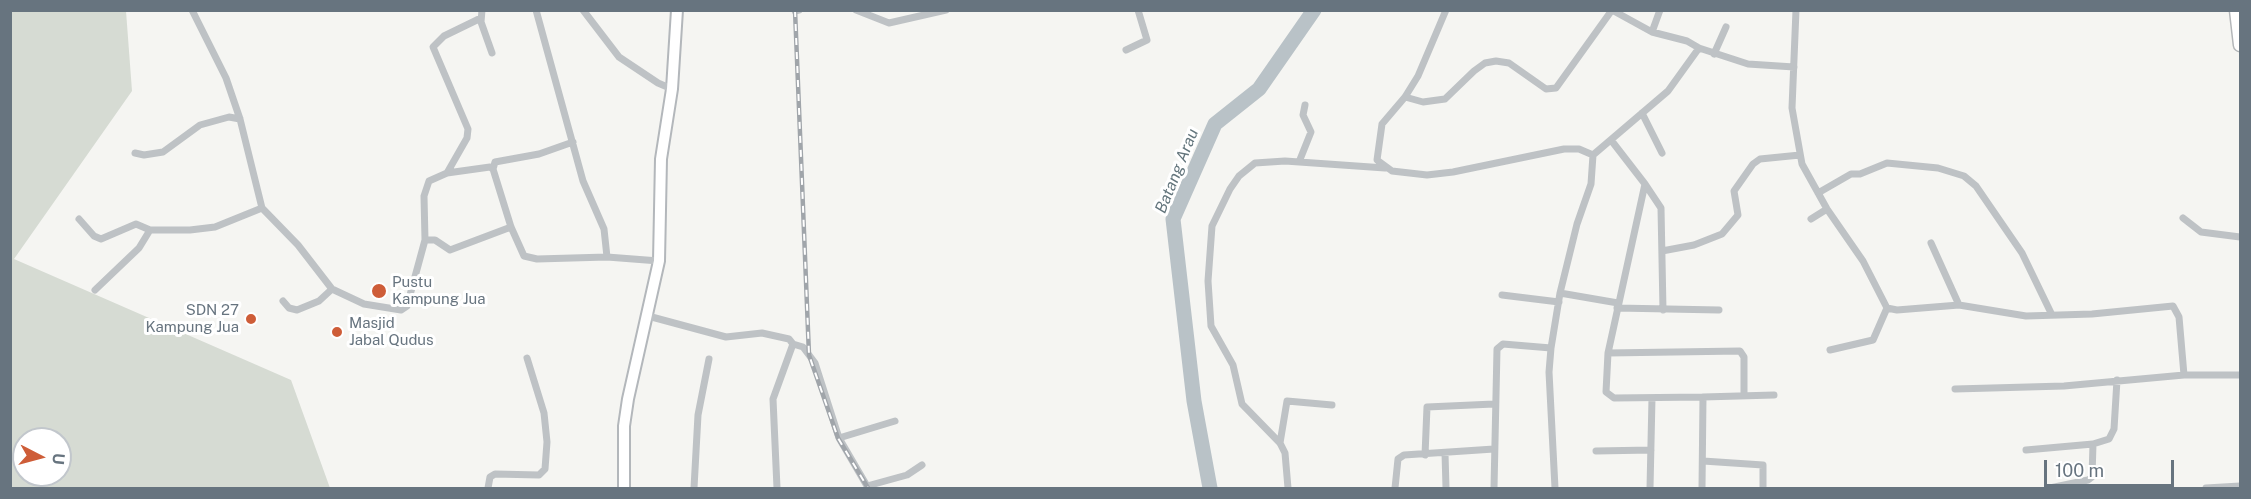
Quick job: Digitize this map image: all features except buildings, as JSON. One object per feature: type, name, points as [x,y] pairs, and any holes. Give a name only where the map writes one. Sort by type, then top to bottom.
[{"type":"highway","points":[[2236,10],[2241,45]]},
{"type":"street","points":[[192,10],[226,78],[240,119],[262,208],[298,245],[332,289],[364,304],[396,310],[405,309],[424,240],[426,187],[432,178],[447,172],[490,167],[493,169]]},
{"type":"street","points":[[536,10],[583,180],[604,229],[607,257]]},
{"type":"street","points":[[583,10],[619,57],[658,83],[672,89]]},
{"type":"street","points":[[624,489],[624,426],[628,399],[659,261],[661,159],[672,89],[677,10]]},
{"type":"street","points":[[856,10],[889,23],[946,10]]},
{"type":"street","points":[[1126,50],[1147,40],[1138,10]]},
{"type":"street","points":[[1405,97],[1423,102],[1445,99],[1474,71],[1485,63],[1496,61],[1509,63],[1546,89],[1556,88],[1612,10],[1652,32],[1687,41],[1714,54],[1748,64],[1794,67]]},
{"type":"street","points":[[1652,32],[1660,10]]},
{"type":"street","points":[[1796,10],[1792,108],[1800,155],[1827,209],[1863,261],[1887,308]]},
{"type":"street","points":[[1385,168],[1377,160],[1382,124],[1405,97],[1429,56],[1448,11]]},
{"type":"street","points":[[447,172],[467,138],[468,129],[433,47],[444,36],[481,14],[492,53]]},
{"type":"street","points":[[1714,54],[1726,27]]},
{"type":"street","points":[[1555,489],[1549,372],[1551,348],[1560,293],[1577,224],[1591,184],[1593,155],[1668,91],[1700,48]]},
{"type":"street","points":[[1299,162],[1311,132],[1303,115],[1305,105]]},
{"type":"street","points":[[1642,113],[1662,153]]},
{"type":"street","points":[[135,153],[144,155],[163,152],[200,125],[229,117],[240,119]]},
{"type":"street","points":[[1611,140],[1661,208],[1663,310]]},
{"type":"street","points":[[573,142],[539,154],[495,162],[493,169],[511,227],[524,256],[530,259],[607,257],[659,261]]},
{"type":"street","points":[[1288,489],[1287,459],[1280,443],[1242,404],[1233,365],[1210,326],[1209,242],[1218,209],[1234,183],[1250,166],[1299,162],[1385,168],[1399,174],[1427,175],[1490,166],[1564,149],[1579,149],[1593,155]]},
{"type":"street","points":[[1662,251],[1682,249],[1722,234],[1738,215],[1734,191],[1753,164],[1760,159],[1800,155]]},
{"type":"street","points":[[1818,193],[1851,174],[1860,174],[1887,163],[1938,168],[1964,176],[1976,186],[2022,253],[2052,315]]},
{"type":"street","points":[[1645,184],[1608,353],[1605,388],[1608,395],[1614,398],[1774,395]]},
{"type":"street","points":[[79,219],[94,236],[101,239],[132,224],[141,225],[150,230],[190,230],[215,227],[262,208]]},
{"type":"street","points":[[1811,219],[1827,209]]},
{"type":"street","points":[[2183,218],[2201,232],[2241,237]]},
{"type":"street","points":[[424,240],[435,240],[450,250],[511,227]]},
{"type":"street","points":[[95,290],[139,248],[150,230]]},
{"type":"street","points":[[1931,243],[1959,305]]},
{"type":"street","points":[[283,301],[289,308],[297,310],[319,301],[332,289]]},
{"type":"street","points":[[1560,293],[1617,305],[1663,310],[1719,310]]},
{"type":"street","points":[[1502,295],[1559,302]]},
{"type":"street","points":[[1887,308],[1897,310],[1959,305],[2005,314],[2052,315],[2092,314],[2173,306],[2179,317],[2184,375]]},
{"type":"street","points":[[1830,350],[1873,340],[1887,308]]},
{"type":"street","points":[[648,316],[726,337],[762,333],[781,335],[793,344],[803,347],[815,363],[839,438],[868,488],[907,476],[922,465]]},
{"type":"street","points":[[777,489],[773,399],[793,344]]},
{"type":"street","points":[[1494,489],[1494,404],[1498,346],[1503,344],[1551,348]]},
{"type":"street","points":[[1608,353],[1740,351],[1744,357],[1744,396]]},
{"type":"street","points":[[488,489],[490,477],[495,474],[539,475],[545,469],[547,450],[544,413],[527,358]]},
{"type":"street","points":[[694,489],[696,435],[709,359]]},
{"type":"street","points":[[1955,389],[2064,386],[2184,375],[2241,375]]},
{"type":"street","points":[[2026,450],[2104,442],[2112,435],[2117,380]]},
{"type":"street","points":[[1702,489],[1703,397]]},
{"type":"street","points":[[1650,489],[1652,398]]},
{"type":"street","points":[[1280,443],[1287,401],[1332,405]]},
{"type":"street","points":[[1425,454],[1427,407],[1494,404]]},
{"type":"street","points":[[839,438],[895,421]]},
{"type":"street","points":[[2050,489],[2090,479],[2093,444]]},
{"type":"street","points":[[1395,489],[1398,459],[1404,455],[1494,449]]},
{"type":"street","points":[[1596,451],[1650,450]]},
{"type":"street","points":[[1445,453],[1446,489]]},
{"type":"street","points":[[1703,461],[1763,465],[1763,489]]},
{"type":"street","points":[[2206,489],[2241,486]]},
{"type":"shaded area","points":[[10,11],[126,11],[132,91],[14,259],[291,380],[330,488],[11,488]]},
{"type":"waterway","name":"Batang Arau","points":[[1210,488],[1194,401],[1173,219],[1215,124],[1259,89],[1314,10]]},
{"type":"railway","points":[[795,10],[809,355],[838,438],[868,488]]},
{"type":"place","name":"Pustu Kampung Jua","points":[[379,291]]},
{"type":"place","name":"SDN 27 Kampung Jua","points":[[251,319]]},
{"type":"place","name":"Masjid Jabal Qudus","points":[[337,332]]}]
